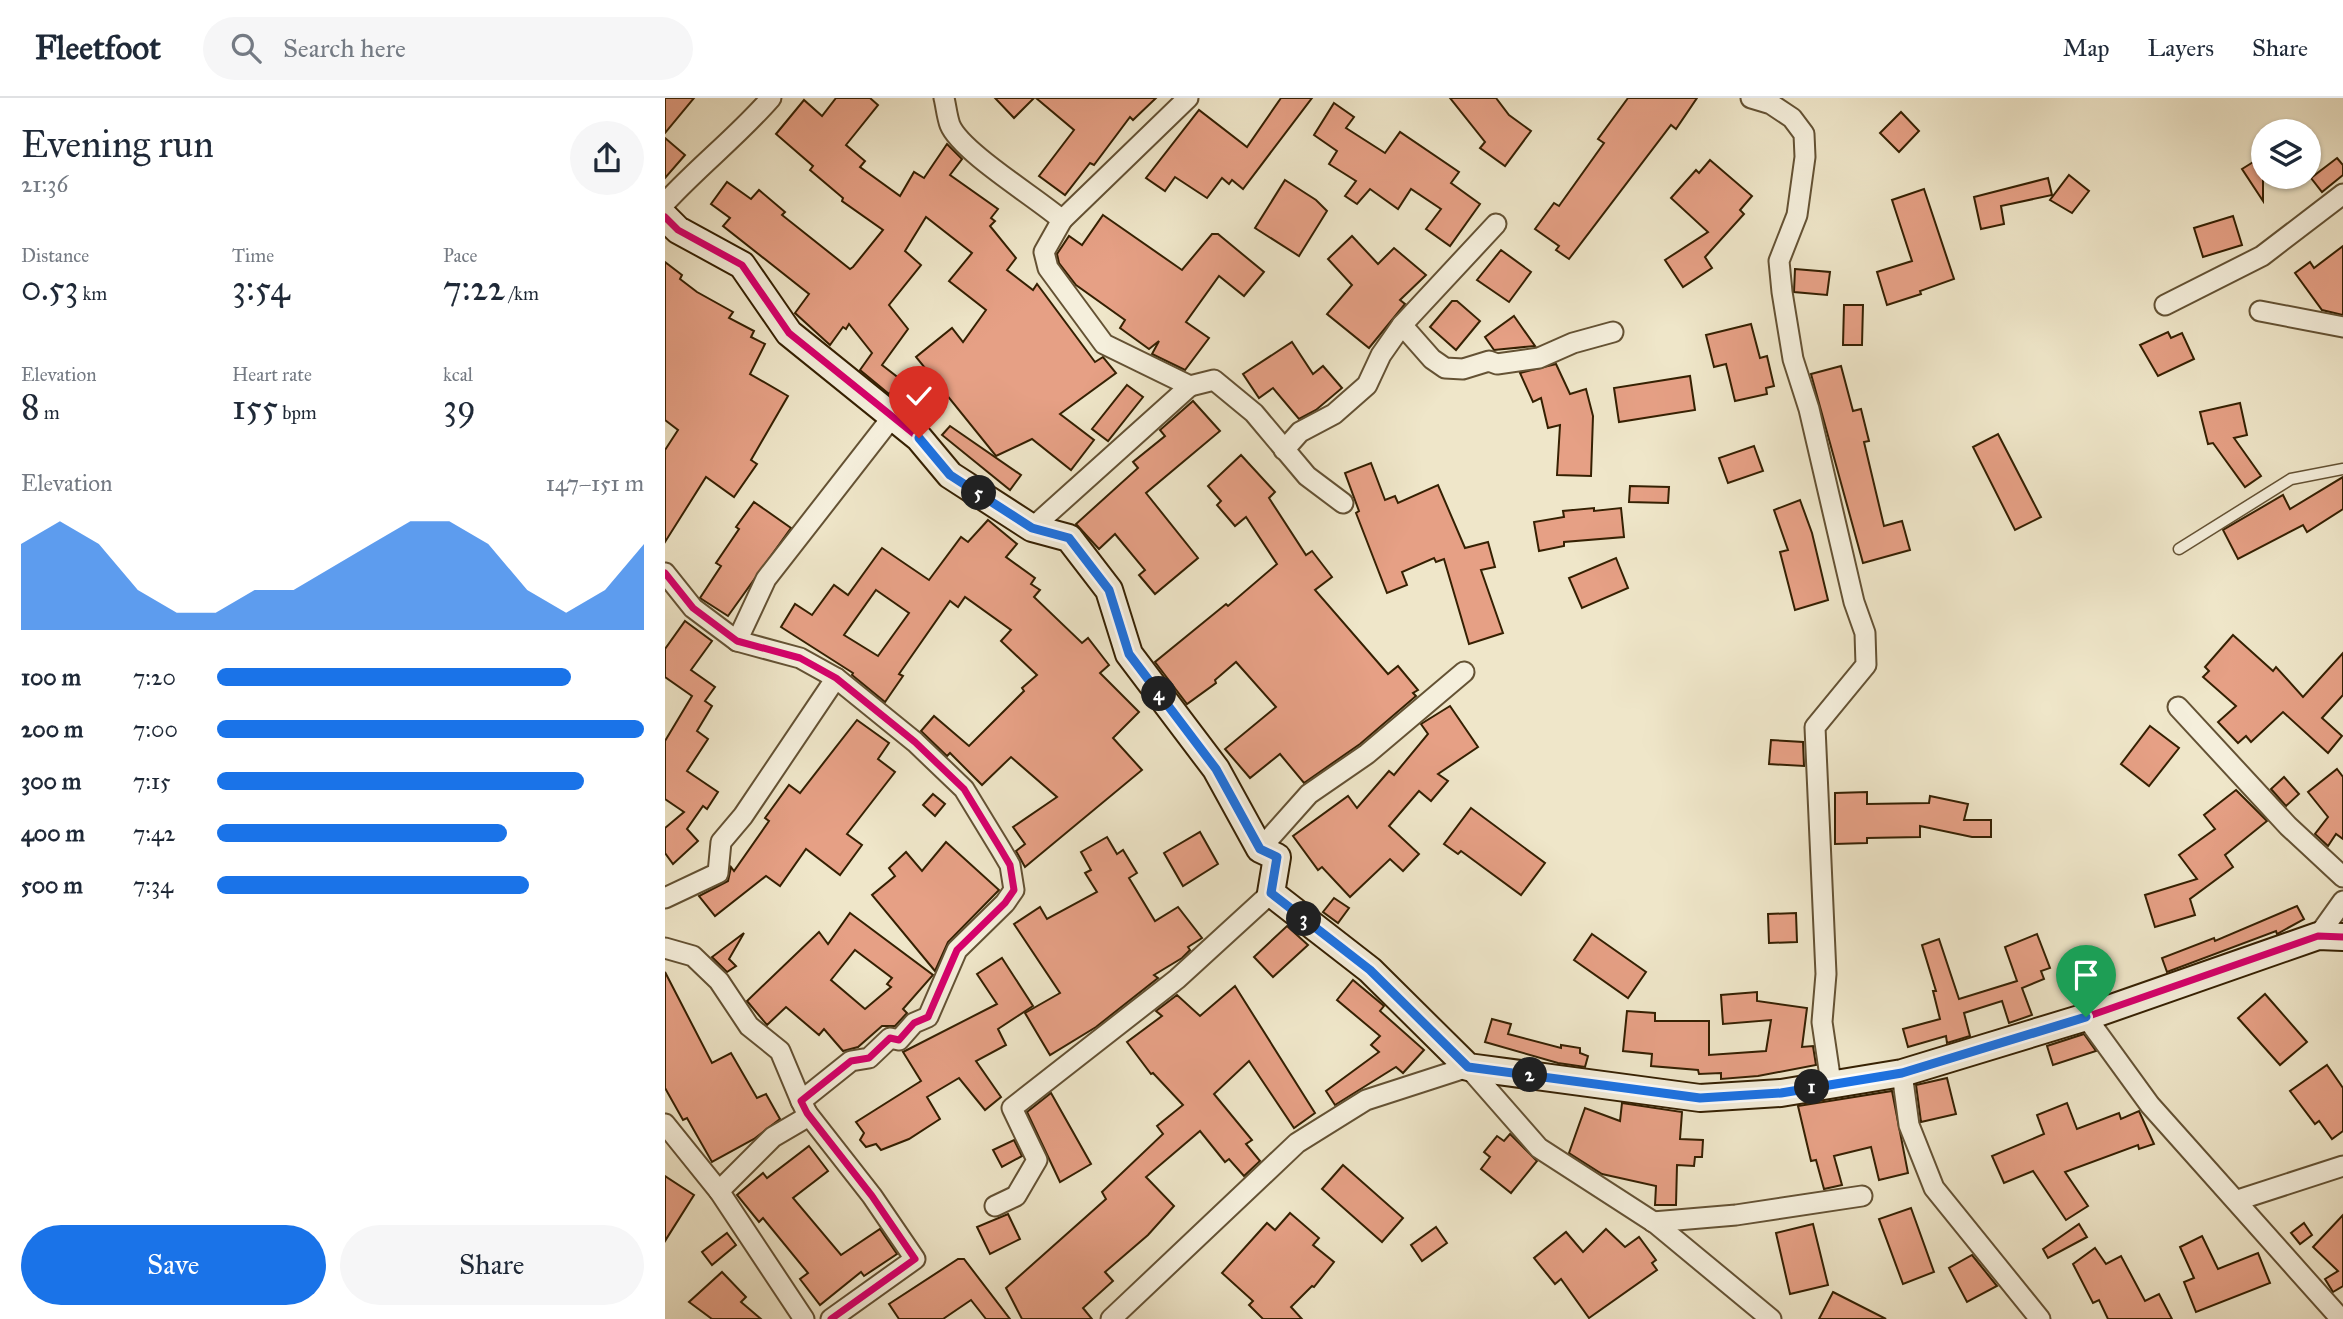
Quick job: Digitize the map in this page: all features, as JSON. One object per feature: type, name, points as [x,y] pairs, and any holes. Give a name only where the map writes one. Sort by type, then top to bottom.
[{"type":"street","points":[[665,203],[699,166],[750,122],[771,98]]},
{"type":"street","points":[[944,98],[950,127],[993,170],[1037,198],[1062,220]]},
{"type":"street","points":[[1188,98],[1062,220],[1044,252],[1048,268],[1104,344],[1190,386]]},
{"type":"street","points":[[1751,98],[1771,104],[1792,118],[1804,134],[1805,158],[1797,215],[1779,261],[1793,359],[1809,409],[1854,601],[1865,633],[1866,664],[1815,727],[1826,974],[1822,1022],[1831,1083]]},
{"type":"street","points":[[2165,304],[2262,256],[2343,194]]},
{"type":"street","points":[[665,217],[678,230],[741,265],[789,333],[919,438],[950,475],[1032,528],[1069,538],[1109,590],[1129,654],[1216,769],[1260,849],[1277,857],[1271,893],[1177,979],[1011,1108],[1037,1160],[1016,1196],[995,1206]]},
{"type":"street","points":[[1284,450],[1300,432],[1334,414],[1367,385],[1381,355],[1402,325],[1496,224]]},
{"type":"street","points":[[2260,311],[2343,327]]},
{"type":"street","points":[[1402,325],[1432,359],[1445,368],[1462,369],[1489,361],[1497,364],[1539,358],[1573,343],[1613,332]]},
{"type":"street","points":[[1032,528],[1190,386],[1214,380],[1254,413],[1307,476],[1343,503]]},
{"type":"street","points":[[737,641],[767,579],[893,416]]},
{"type":"street","points":[[665,573],[693,608],[737,641],[800,657],[836,678],[915,742],[964,789],[1010,865],[1014,882],[1014,890],[1005,903],[957,950],[928,1017],[914,1023],[899,1040],[890,1038],[869,1058],[851,1061],[804,1107],[802,1120],[773,1137],[719,1191]]},
{"type":"street","points":[[1260,849],[1309,794],[1367,754],[1464,672]]},
{"type":"street","points":[[665,898],[718,873],[721,842],[750,806],[836,678]]},
{"type":"street","points":[[2178,707],[2288,826],[2343,877]]},
{"type":"street","points":[[1271,893],[1370,970],[1468,1067],[1539,1148],[1653,1222],[1772,1319]]},
{"type":"street","points":[[1111,1319],[1297,1143],[1366,1100],[1468,1067],[1700,1098],[1781,1093],[1902,1073],[2086,1017],[2331,936],[2343,901]]},
{"type":"street","points":[[665,948],[694,956],[719,981],[749,1026],[780,1051],[804,1107],[915,1259],[831,1319]]},
{"type":"street","points":[[2086,1017],[2150,1105],[2238,1200],[2341,1319]]},
{"type":"street","points":[[1902,1073],[1909,1125],[1934,1188],[2040,1319]]},
{"type":"street","points":[[665,1124],[719,1191],[804,1319]]},
{"type":"street","points":[[2238,1200],[2343,1166]]},
{"type":"street","points":[[1653,1222],[1736,1215],[1862,1196]]},
{"type":"lane","points":[[2179,550],[2291,479],[2343,469]]},
{"type":"building","points":[[665,98],[694,98],[665,133]]},
{"type":"building","points":[[836,98],[870,98],[878,105],[846,145],[865,161],[860,167],[900,196],[914,172],[924,178],[947,144],[962,159],[950,175],[998,209],[991,218],[995,221],[990,226],[1016,258],[1007,270],[1033,290],[1037,284],[1095,362],[1103,357],[1116,373],[1060,414],[1094,440],[1071,470],[1032,439],[996,456],[916,357],[952,328],[963,342],[986,310],[949,281],[972,253],[926,217],[905,251],[921,265],[889,305],[908,329],[882,365],[900,379],[889,394],[860,370],[872,353],[849,324],[846,329],[843,327],[830,345],[795,313],[809,294],[723,226],[730,218],[711,204],[727,182],[751,199],[759,190],[785,212],[782,215],[850,269],[853,267],[883,230],[842,201],[843,198],[810,170],[813,166],[776,134],[804,100],[822,116]]},
{"type":"building","points":[[995,98],[1034,98],[1014,118]]},
{"type":"building","points":[[1036,98],[1156,98],[1133,120],[1130,117],[1094,165],[1090,163],[1065,195],[1039,176],[1074,130]]},
{"type":"building","points":[[1281,98],[1312,98],[1243,189],[1232,180],[1229,184],[1222,178],[1207,198],[1175,177],[1165,191],[1146,178],[1199,110],[1247,147]]},
{"type":"building","points":[[1450,98],[1496,98],[1509,115],[1531,131],[1505,166],[1480,148],[1485,142]]},
{"type":"building","points":[[1628,98],[1697,98],[1676,129],[1671,125],[1569,259],[1556,250],[1559,246],[1535,229],[1554,203],[1559,206],[1604,143],[1598,139]]},
{"type":"building","points":[[1334,103],[1354,117],[1346,128],[1385,153],[1400,132],[1459,172],[1451,183],[1480,204],[1450,246],[1426,229],[1441,209],[1411,189],[1398,209],[1370,189],[1357,204],[1345,196],[1356,181],[1329,164],[1337,151],[1314,135]]},
{"type":"building","points":[[1901,112],[1919,131],[1899,152],[1880,133]]},
{"type":"building","points":[[665,138],[685,155],[665,178]]},
{"type":"building","points":[[2337,158],[2343,165],[2343,175],[2322,192],[2320,189],[2321,170]]},
{"type":"building","points":[[1710,160],[1752,196],[1740,210],[1744,214],[1705,257],[1712,268],[1683,287],[1665,260],[1708,232],[1671,198],[1696,170],[1699,173]]},
{"type":"building","points":[[2251,163],[2251,183],[2242,169]]},
{"type":"building","points":[[2069,175],[2089,191],[2072,213],[2050,200]]},
{"type":"building","points":[[2048,178],[2052,195],[2001,206],[2004,224],[1981,229],[1974,197]]},
{"type":"building","points":[[1285,180],[1316,200],[1327,211],[1299,256],[1255,228]]},
{"type":"building","points":[[1924,189],[1954,279],[1887,305],[1877,272],[1912,261],[1892,200]]},
{"type":"building","points":[[2255,189],[2263,189],[2263,201]]},
{"type":"building","points":[[1103,215],[1182,270],[1212,234],[1218,234],[1264,272],[1244,296],[1219,276],[1186,322],[1209,338],[1185,370],[1152,354],[1159,341],[1149,349],[1120,328],[1125,320],[1076,285],[1059,263],[1057,254],[1069,236],[1082,245]]},
{"type":"building","points":[[2233,216],[2242,245],[2203,257],[2194,228]]},
{"type":"building","points":[[1352,236],[1378,264],[1394,248],[1426,275],[1400,300],[1405,304],[1369,348],[1327,314],[1352,285],[1328,259]]},
{"type":"building","points":[[2343,246],[2343,315],[2322,310],[2295,273],[2310,262],[2314,268]]},
{"type":"building","points":[[1501,250],[1531,272],[1509,302],[1477,280]]},
{"type":"building","points":[[665,262],[682,275],[680,279],[697,292],[733,312],[729,318],[754,331],[751,337],[765,344],[750,374],[788,396],[751,460],[757,464],[734,497],[706,477],[665,542],[665,450],[678,430],[665,420]]},
{"type":"building","points":[[1795,269],[1830,272],[1827,295],[1794,292]]},
{"type":"building","points":[[1452,301],[1457,301],[1480,321],[1456,350],[1430,327]]},
{"type":"building","points":[[1844,305],[1863,305],[1862,345],[1843,345]]},
{"type":"building","points":[[1514,316],[1535,346],[1494,350],[1485,337]]},
{"type":"building","points":[[1751,324],[1760,358],[1767,356],[1774,386],[1766,388],[1767,394],[1735,401],[1726,364],[1714,367],[1706,335]]},
{"type":"building","points":[[2168,332],[2171,338],[2182,333],[2194,359],[2158,376],[2140,345]]},
{"type":"building","points":[[1292,342],[1313,374],[1323,366],[1342,388],[1316,410],[1299,419],[1273,388],[1259,398],[1243,374]]},
{"type":"building","points":[[1556,364],[1570,394],[1586,389],[1593,416],[1591,476],[1557,475],[1560,425],[1548,428],[1541,398],[1533,402],[1520,373]]},
{"type":"building","points":[[1841,366],[1853,411],[1861,409],[1869,441],[1864,442],[1884,526],[1902,521],[1910,550],[1863,563],[1811,374]]},
{"type":"building","points":[[1690,376],[1695,410],[1619,422],[1614,388]]},
{"type":"building","points":[[1127,385],[1143,397],[1108,441],[1092,429]]},
{"type":"building","points":[[1193,401],[1220,431],[1146,493],[1198,558],[1155,594],[1139,575],[1145,570],[1115,534],[1099,549],[1076,524],[1138,468],[1133,462],[1165,436],[1160,430]]},
{"type":"building","points":[[2240,403],[2247,435],[2234,438],[2261,476],[2245,487],[2213,443],[2208,444],[2200,412]]},
{"type":"building","points":[[950,426],[1021,475],[1010,490],[942,435]]},
{"type":"building","points":[[1998,434],[2041,517],[2015,530],[1973,447]]},
{"type":"building","points":[[1754,446],[1763,471],[1728,483],[1719,458]]},
{"type":"building","points":[[1241,455],[1275,492],[1269,498],[1306,555],[1312,551],[1332,577],[1315,590],[1388,674],[1398,666],[1418,690],[1413,693],[1416,696],[1360,744],[1304,783],[1280,754],[1250,778],[1225,749],[1276,707],[1236,662],[1215,680],[1216,683],[1187,704],[1155,662],[1277,564],[1246,517],[1235,526],[1217,505],[1221,501],[1208,486]]},
{"type":"building","points":[[1371,463],[1385,500],[1395,496],[1398,503],[1438,485],[1465,548],[1488,542],[1495,567],[1481,570],[1503,633],[1469,644],[1444,559],[1436,562],[1434,558],[1402,572],[1407,585],[1387,593],[1356,513],[1359,511],[1345,473]]},
{"type":"building","points":[[2343,477],[2343,509],[2307,532],[2303,525],[2238,559],[2223,530],[2283,495],[2290,509]]},
{"type":"building","points":[[1630,486],[1669,487],[1668,503],[1629,502]]},
{"type":"building","points":[[1800,500],[1812,533],[1828,600],[1795,610],[1780,552],[1788,550],[1774,510]]},
{"type":"building","points":[[754,502],[791,528],[728,616],[700,598],[721,566],[716,563],[739,529],[736,527]]},
{"type":"building","points":[[1594,508],[1594,511],[1621,508],[1624,537],[1564,542],[1564,546],[1539,551],[1534,522],[1564,517],[1563,511]]},
{"type":"building","points":[[988,520],[1017,544],[1006,557],[1035,578],[1031,584],[1040,590],[1034,597],[1082,643],[1088,638],[1109,665],[1100,673],[1139,712],[1113,738],[1142,770],[1025,867],[1016,851],[1025,844],[1013,827],[1057,797],[1011,757],[982,785],[950,753],[947,756],[921,731],[934,716],[969,746],[1024,691],[1022,688],[1037,675],[1001,641],[1011,630],[965,597],[958,607],[950,601],[899,674],[903,676],[885,702],[852,675],[853,673],[781,627],[795,604],[812,615],[834,585],[848,595],[882,548],[929,580],[961,537],[968,542]],"holes":[[[876,590],[909,613],[878,656],[844,635]]]},
{"type":"building","points":[[1616,558],[1628,588],[1582,608],[1569,578]]},
{"type":"building","points":[[685,621],[712,641],[691,670],[715,687],[705,701],[712,706],[697,731],[708,739],[687,771],[718,792],[707,809],[703,806],[687,829],[698,841],[673,864],[665,853],[665,828],[684,812],[665,799],[665,741],[692,696],[665,677],[665,649]]},
{"type":"building","points":[[2233,635],[2273,671],[2276,667],[2303,697],[2343,653],[2343,695],[2322,718],[2342,736],[2328,753],[2283,712],[2251,742],[2246,736],[2238,743],[2218,722],[2236,706],[2203,677],[2209,671],[2205,667]]},
{"type":"building","points":[[1450,706],[1478,747],[1438,774],[1448,781],[1431,801],[1419,791],[1389,826],[1419,854],[1403,871],[1390,859],[1350,897],[1322,867],[1318,870],[1293,836],[1348,796],[1357,808],[1389,771],[1394,775],[1428,734],[1421,724]]},
{"type":"building","points":[[857,720],[889,743],[878,759],[895,772],[847,834],[862,845],[840,875],[806,849],[780,886],[766,876],[715,916],[699,896],[728,881],[731,867],[734,871],[769,821],[765,818],[789,785],[800,793]]},
{"type":"building","points":[[2150,726],[2179,748],[2149,786],[2121,764]]},
{"type":"building","points":[[1771,740],[1803,742],[1804,766],[1769,764]]},
{"type":"building","points":[[2337,769],[2343,777],[2343,839],[2336,834],[2328,846],[2315,834],[2328,817],[2308,792]]},
{"type":"building","points":[[2284,777],[2299,794],[2286,806],[2271,789]]},
{"type":"building","points":[[2236,790],[2267,821],[2225,855],[2233,867],[2190,899],[2195,915],[2155,927],[2145,895],[2197,879],[2179,855],[2215,829],[2204,815]]},
{"type":"building","points":[[1867,792],[1867,804],[1929,803],[1930,796],[1968,804],[1964,820],[1991,820],[1991,837],[1972,837],[1920,826],[1920,837],[1867,838],[1867,843],[1835,844],[1835,793]]},
{"type":"building","points":[[933,794],[945,804],[935,816],[923,805]]},
{"type":"building","points":[[1471,808],[1545,863],[1521,895],[1461,851],[1458,854],[1444,844]]},
{"type":"building","points":[[1200,832],[1218,864],[1183,886],[1164,853]]},
{"type":"building","points":[[1107,837],[1117,854],[1123,850],[1137,873],[1129,878],[1155,921],[1178,907],[1202,938],[1188,947],[1190,950],[1182,958],[1154,975],[1158,978],[1096,1027],[1050,1055],[1025,1013],[1060,993],[1014,924],[1040,907],[1047,919],[1097,892],[1085,873],[1091,870],[1081,852]]},
{"type":"building","points":[[946,842],[999,890],[948,942],[935,971],[872,895],[895,876],[889,868],[906,852],[922,871]]},
{"type":"building","points":[[1334,898],[1349,908],[1338,923],[1323,912]]},
{"type":"building","points":[[2297,906],[2304,919],[2277,934],[2276,931],[2167,972],[2162,958],[2214,938],[2215,941]]},
{"type":"building","points":[[850,913],[933,975],[903,1009],[907,1013],[895,1026],[882,1026],[858,1047],[843,1051],[824,1029],[819,1035],[786,1007],[767,1025],[747,1001],[819,932],[828,944]],"holes":[[[855,950],[892,978],[887,984],[891,987],[865,1009],[831,980]]]},
{"type":"building","points":[[1796,913],[1797,942],[1769,943],[1768,914]]},
{"type":"building","points":[[1287,926],[1308,945],[1273,977],[1254,957]]},
{"type":"building","points":[[744,933],[729,959],[736,966],[727,972],[712,957]]},
{"type":"building","points":[[1592,934],[1646,972],[1628,998],[1574,960]]},
{"type":"building","points":[[2037,934],[2050,968],[2041,971],[2044,979],[2022,988],[2032,1015],[2009,1023],[2002,1001],[1964,1013],[1970,1036],[1947,1043],[1946,1036],[1908,1047],[1903,1029],[1940,1019],[1933,991],[1936,991],[1922,945],[1939,939],[1959,999],[2017,981],[2005,947]]},
{"type":"building","points":[[1002,958],[1033,1006],[998,1029],[1006,1045],[976,1061],[1001,1097],[985,1110],[959,1078],[927,1097],[940,1119],[909,1139],[881,1150],[876,1144],[866,1147],[860,1140],[864,1133],[856,1122],[921,1081],[903,1052],[997,1004],[977,974]]},
{"type":"building","points":[[665,972],[712,1063],[731,1053],[757,1098],[766,1094],[780,1119],[754,1139],[712,1162],[687,1118],[683,1120],[665,1088]]},
{"type":"building","points":[[1353,980],[1384,1006],[1380,1011],[1424,1050],[1403,1073],[1396,1067],[1335,1105],[1326,1091],[1379,1052],[1371,1045],[1380,1036],[1337,1000]]},
{"type":"building","points":[[1235,986],[1315,1113],[1294,1128],[1249,1061],[1214,1094],[1252,1140],[1246,1144],[1260,1161],[1244,1176],[1229,1159],[1225,1162],[1200,1131],[1146,1177],[1174,1206],[1148,1235],[1105,1272],[1113,1281],[1083,1308],[1092,1319],[1022,1319],[1006,1288],[1106,1199],[1102,1192],[1163,1134],[1157,1126],[1183,1105],[1153,1073],[1151,1074],[1127,1042],[1162,1016],[1156,1011],[1177,995],[1200,1016]]},
{"type":"building","points":[[1757,992],[1757,1001],[1807,1008],[1802,1047],[1813,1046],[1816,1065],[1758,1076],[1721,1079],[1721,1073],[1699,1074],[1698,1070],[1651,1066],[1652,1054],[1623,1051],[1627,1011],[1655,1013],[1655,1021],[1709,1021],[1709,1055],[1766,1051],[1771,1020],[1723,1024],[1721,995]]},
{"type":"building","points":[[2265,994],[2307,1042],[2280,1065],[2238,1018]]},
{"type":"building","points":[[1492,1019],[1511,1024],[1508,1034],[1561,1048],[1561,1045],[1580,1048],[1580,1053],[1588,1056],[1585,1067],[1558,1063],[1485,1042]]},
{"type":"building","points":[[2084,1034],[2096,1051],[2053,1065],[2047,1046]]},
{"type":"building","points":[[2327,1065],[2343,1088],[2343,1131],[2332,1139],[2319,1121],[2315,1124],[2290,1091]]},
{"type":"building","points":[[1947,1078],[1956,1114],[1921,1122],[1916,1085]]},
{"type":"building","points":[[1892,1091],[1908,1173],[1879,1180],[1871,1147],[1834,1156],[1842,1185],[1824,1189],[1816,1160],[1811,1161],[1798,1106]]},
{"type":"building","points":[[1051,1093],[1091,1164],[1060,1182],[1027,1112]]},
{"type":"building","points":[[1622,1103],[1682,1112],[1680,1139],[1703,1140],[1702,1157],[1695,1157],[1694,1166],[1677,1165],[1676,1205],[1655,1205],[1656,1186],[1602,1174],[1569,1153],[1585,1108],[1620,1121]]},
{"type":"building","points":[[2067,1103],[2077,1129],[2119,1113],[2121,1119],[2139,1111],[2154,1144],[2139,1149],[2138,1145],[2065,1172],[2088,1206],[2066,1220],[2033,1171],[2004,1183],[1992,1156],[2044,1134],[2037,1115]]},
{"type":"building","points":[[1510,1134],[1537,1161],[1511,1193],[1481,1169],[1490,1157],[1484,1152],[1497,1136],[1504,1141]]},
{"type":"building","points":[[1014,1140],[1022,1156],[1002,1167],[993,1150]]},
{"type":"building","points":[[809,1146],[828,1171],[793,1198],[841,1255],[880,1229],[897,1254],[864,1276],[861,1272],[820,1305],[800,1279],[808,1273],[763,1218],[759,1222],[737,1195],[763,1173],[767,1178]]},
{"type":"building","points":[[1343,1165],[1403,1218],[1382,1242],[1322,1189]]},
{"type":"building","points":[[665,1176],[694,1195],[665,1241]]},
{"type":"building","points":[[1911,1208],[1934,1272],[1903,1284],[1879,1219]]},
{"type":"building","points":[[1290,1213],[1319,1238],[1313,1245],[1334,1262],[1314,1287],[1291,1307],[1302,1319],[1263,1319],[1249,1305],[1253,1301],[1222,1273],[1267,1223],[1275,1230]]},
{"type":"building","points":[[1008,1214],[1020,1239],[990,1254],[977,1227]]},
{"type":"building","points":[[2343,1215],[2343,1286],[2333,1292],[2325,1279],[2338,1271],[2313,1247]]},
{"type":"building","points":[[2304,1223],[2312,1235],[2300,1244],[2291,1233]]},
{"type":"building","points":[[1813,1224],[1828,1285],[1790,1294],[1776,1233]]},
{"type":"building","points":[[2079,1224],[2087,1237],[2048,1258],[2043,1249]]},
{"type":"building","points":[[1436,1227],[1447,1243],[1422,1261],[1411,1245]]},
{"type":"building","points":[[1606,1229],[1625,1247],[1639,1237],[1656,1260],[1652,1263],[1657,1270],[1589,1318],[1561,1279],[1555,1284],[1534,1258],[1566,1232],[1583,1252]]},
{"type":"building","points":[[727,1233],[736,1245],[712,1265],[702,1252]]},
{"type":"building","points":[[2202,1236],[2218,1269],[2258,1253],[2270,1283],[2196,1312],[2184,1282],[2194,1278],[2180,1247]]},
{"type":"building","points":[[2095,1248],[2106,1264],[2121,1256],[2145,1301],[2159,1294],[2172,1319],[2108,1319],[2099,1300],[2093,1303],[2073,1264]]},
{"type":"building","points":[[1972,1255],[1997,1286],[1967,1302],[1949,1268]]},
{"type":"building","points":[[958,1259],[964,1259],[1010,1319],[986,1319],[971,1300],[943,1319],[899,1319],[889,1304]]},
{"type":"building","points":[[722,1272],[746,1297],[741,1302],[761,1319],[712,1319],[689,1302]]},
{"type":"building","points":[[1833,1292],[1886,1319],[1819,1319]]},
{"type":"cycle path","points":[[665,217],[678,230],[742,265],[789,333],[919,438],[950,475],[1032,528],[1069,538],[1109,590],[1129,654],[1216,769],[1260,849],[1277,857],[1271,893],[1370,970],[1468,1067],[1700,1098],[1781,1093],[1902,1073],[2086,1017],[2318,936],[2343,937]]},
{"type":"cycle path","points":[[665,573],[693,608],[737,641],[800,658],[836,678],[915,742],[964,789],[1010,865],[1014,890],[1005,903],[957,950],[928,1017],[914,1023],[899,1040],[890,1038],[869,1058],[851,1061],[801,1101],[807,1113],[872,1196],[915,1259],[831,1319]]},
{"type":"route","points":[[919,438],[950,475],[1032,528],[1069,538],[1109,590],[1129,654],[1216,769],[1235,808],[1260,849],[1277,857],[1271,893],[1370,970],[1468,1067],[1700,1098],[1781,1093],[1902,1073],[2086,1017]]}]
